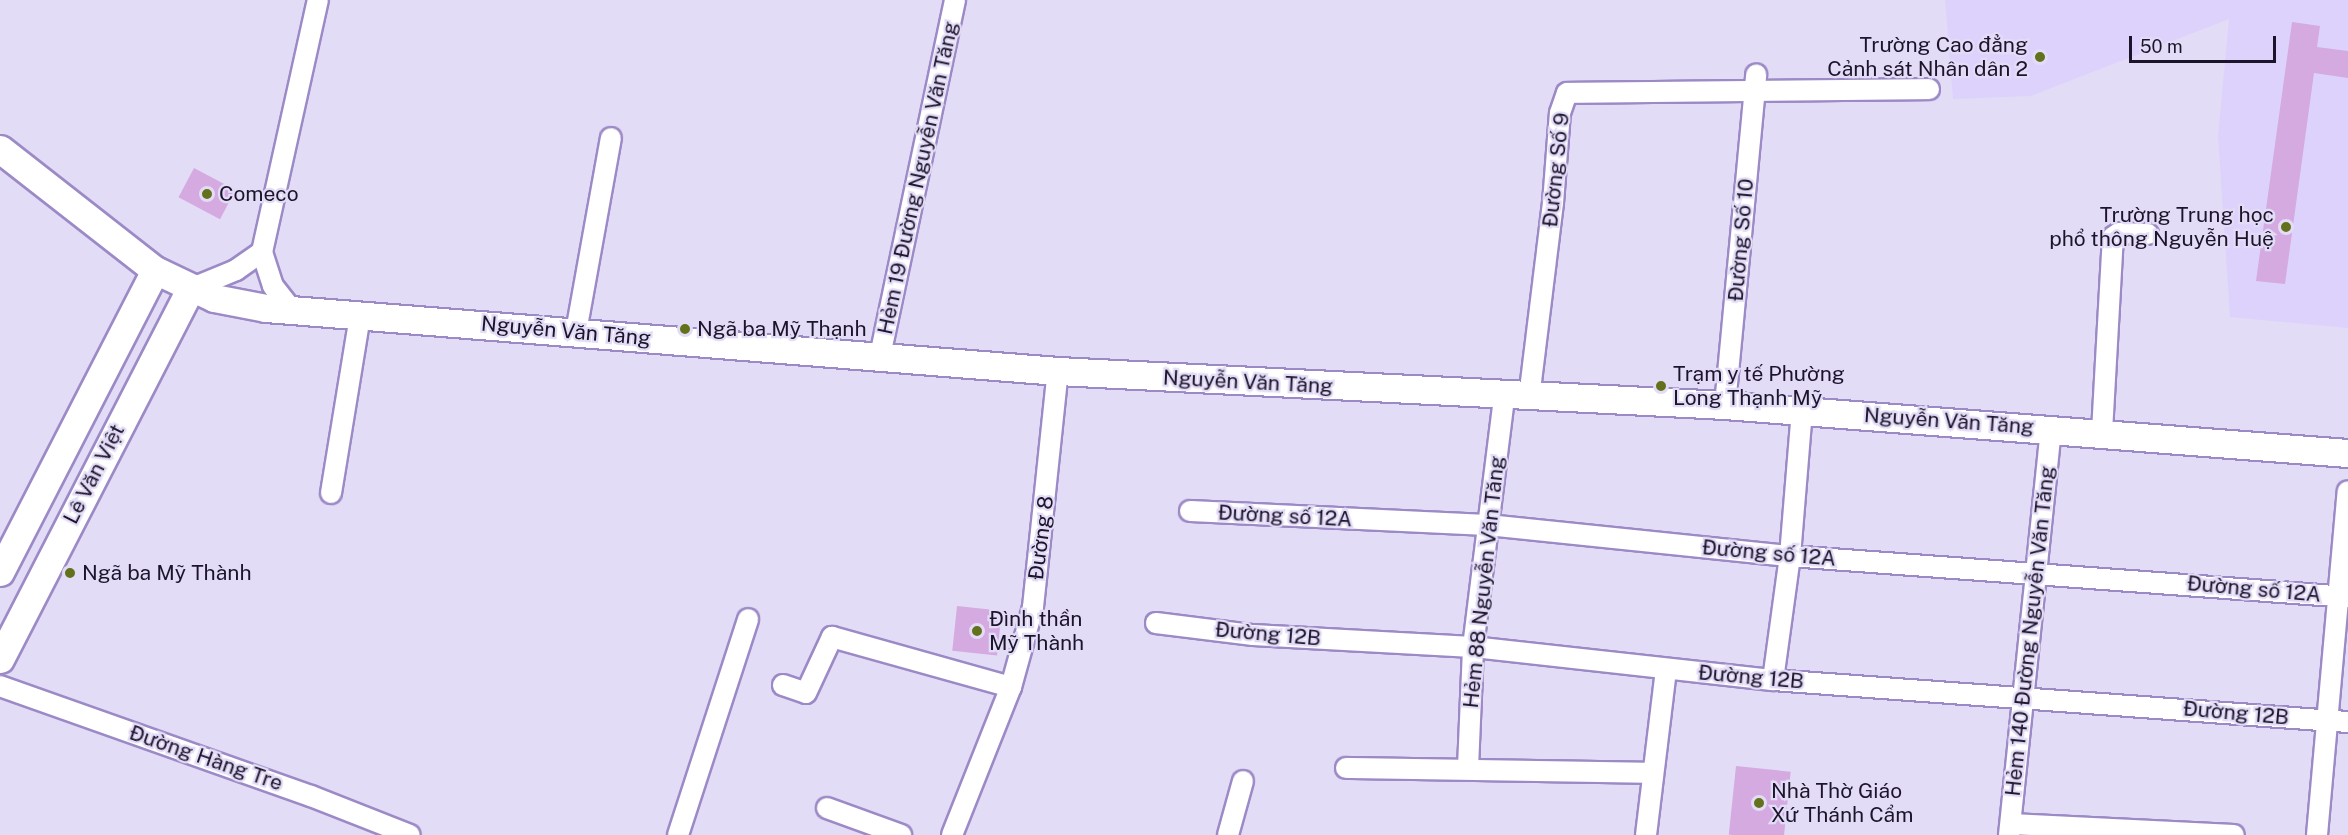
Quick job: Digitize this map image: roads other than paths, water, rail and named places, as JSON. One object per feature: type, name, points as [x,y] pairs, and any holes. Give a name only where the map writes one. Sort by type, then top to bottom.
[{"type":"main road","name":"Nguyễn Văn Tăng","points":[[0,149],[155,270],[190,288],[242,304],[1058,371],[1516,397],[1725,405],[2051,428],[2348,453]]},
{"type":"main road","name":"Lê Văn Việt","points":[[0,572],[155,270]]},
{"type":"main road","name":"Lê Văn Việt","points":[[0,659],[190,288]]},
{"type":"street","points":[[291,309],[269,278],[262,252],[318,0]]},
{"type":"street","name":"Hẻm 19 Đường Nguyễn Văn Tăng","points":[[880,356],[955,0]]},
{"type":"street","points":[[1755,84],[1929,89]]},
{"type":"street","name":"Đường Số 9","points":[[1516,397],[1553,203],[1560,113],[1567,93],[1755,84]]},
{"type":"street","name":"Đường Số 10","points":[[1725,405],[1755,84]]},
{"type":"street","points":[[576,332],[610,138]]},
{"type":"street","points":[[2102,432],[2113,237],[2119,233],[2148,234]]},
{"type":"street","points":[[190,288],[236,270],[262,252]]},
{"type":"street","points":[[330,493],[360,315]]},
{"type":"street","name":"Đường 8","points":[[952,835],[1011,687],[1033,607],[1058,371]]},
{"type":"street","name":"Hẻm 88 Nguyễn Văn Tăng","points":[[1467,768],[1473,647],[1488,525],[1516,397]]},
{"type":"street","points":[[1773,680],[1790,556],[1802,410]]},
{"type":"street","name":"Hẻm 140 Đường Nguyễn Văn Tăng","points":[[2010,829],[2051,428]]},
{"type":"street","points":[[2317,835],[2339,721],[2348,490]]},
{"type":"street","name":"Đường số 12A","points":[[1190,511],[1488,525],[1790,556],[2038,572],[2343,596]]},
{"type":"street","points":[[678,835],[747,619]]},
{"type":"street","name":"Đường 12B","points":[[1156,623],[1253,635],[1473,647],[1773,680],[2024,696],[2339,721]]},
{"type":"street","points":[[783,685],[806,693],[832,637],[1011,687]]},
{"type":"street","points":[[1646,835],[1651,773],[1666,669]]},
{"type":"street","name":"Đường Hàng Tre","points":[[0,686],[300,792],[410,835]]},
{"type":"street","points":[[1346,768],[1467,768],[1651,773]]},
{"type":"street","points":[[1228,835],[1243,781]]},
{"type":"street","points":[[826,808],[901,835]]},
{"type":"street","points":[[2010,829],[2234,835]]},
{"type":"place","name":"Trường Cao đẳng Cảnh sát Nhân dân 2","points":[[2040,57]]},
{"type":"place","name":"Comeco","points":[[207,194]]},
{"type":"place","name":"Trường Trung học phổ thông Nguyễn Huệ","points":[[2286,227]]},
{"type":"place","name":"Ngã ba Mỹ Thạnh","points":[[685,329]]},
{"type":"place","name":"Trạm y tế Phường Long Thạnh Mỹ","points":[[1661,386]]},
{"type":"place","name":"Ngã ba Mỹ Thành","points":[[70,573]]},
{"type":"place","name":"Đình thần Mỹ Thành","points":[[977,631]]},
{"type":"place","name":"Nhà Thờ Giáo Xứ Thánh Cẩm","points":[[1759,803]]}]
